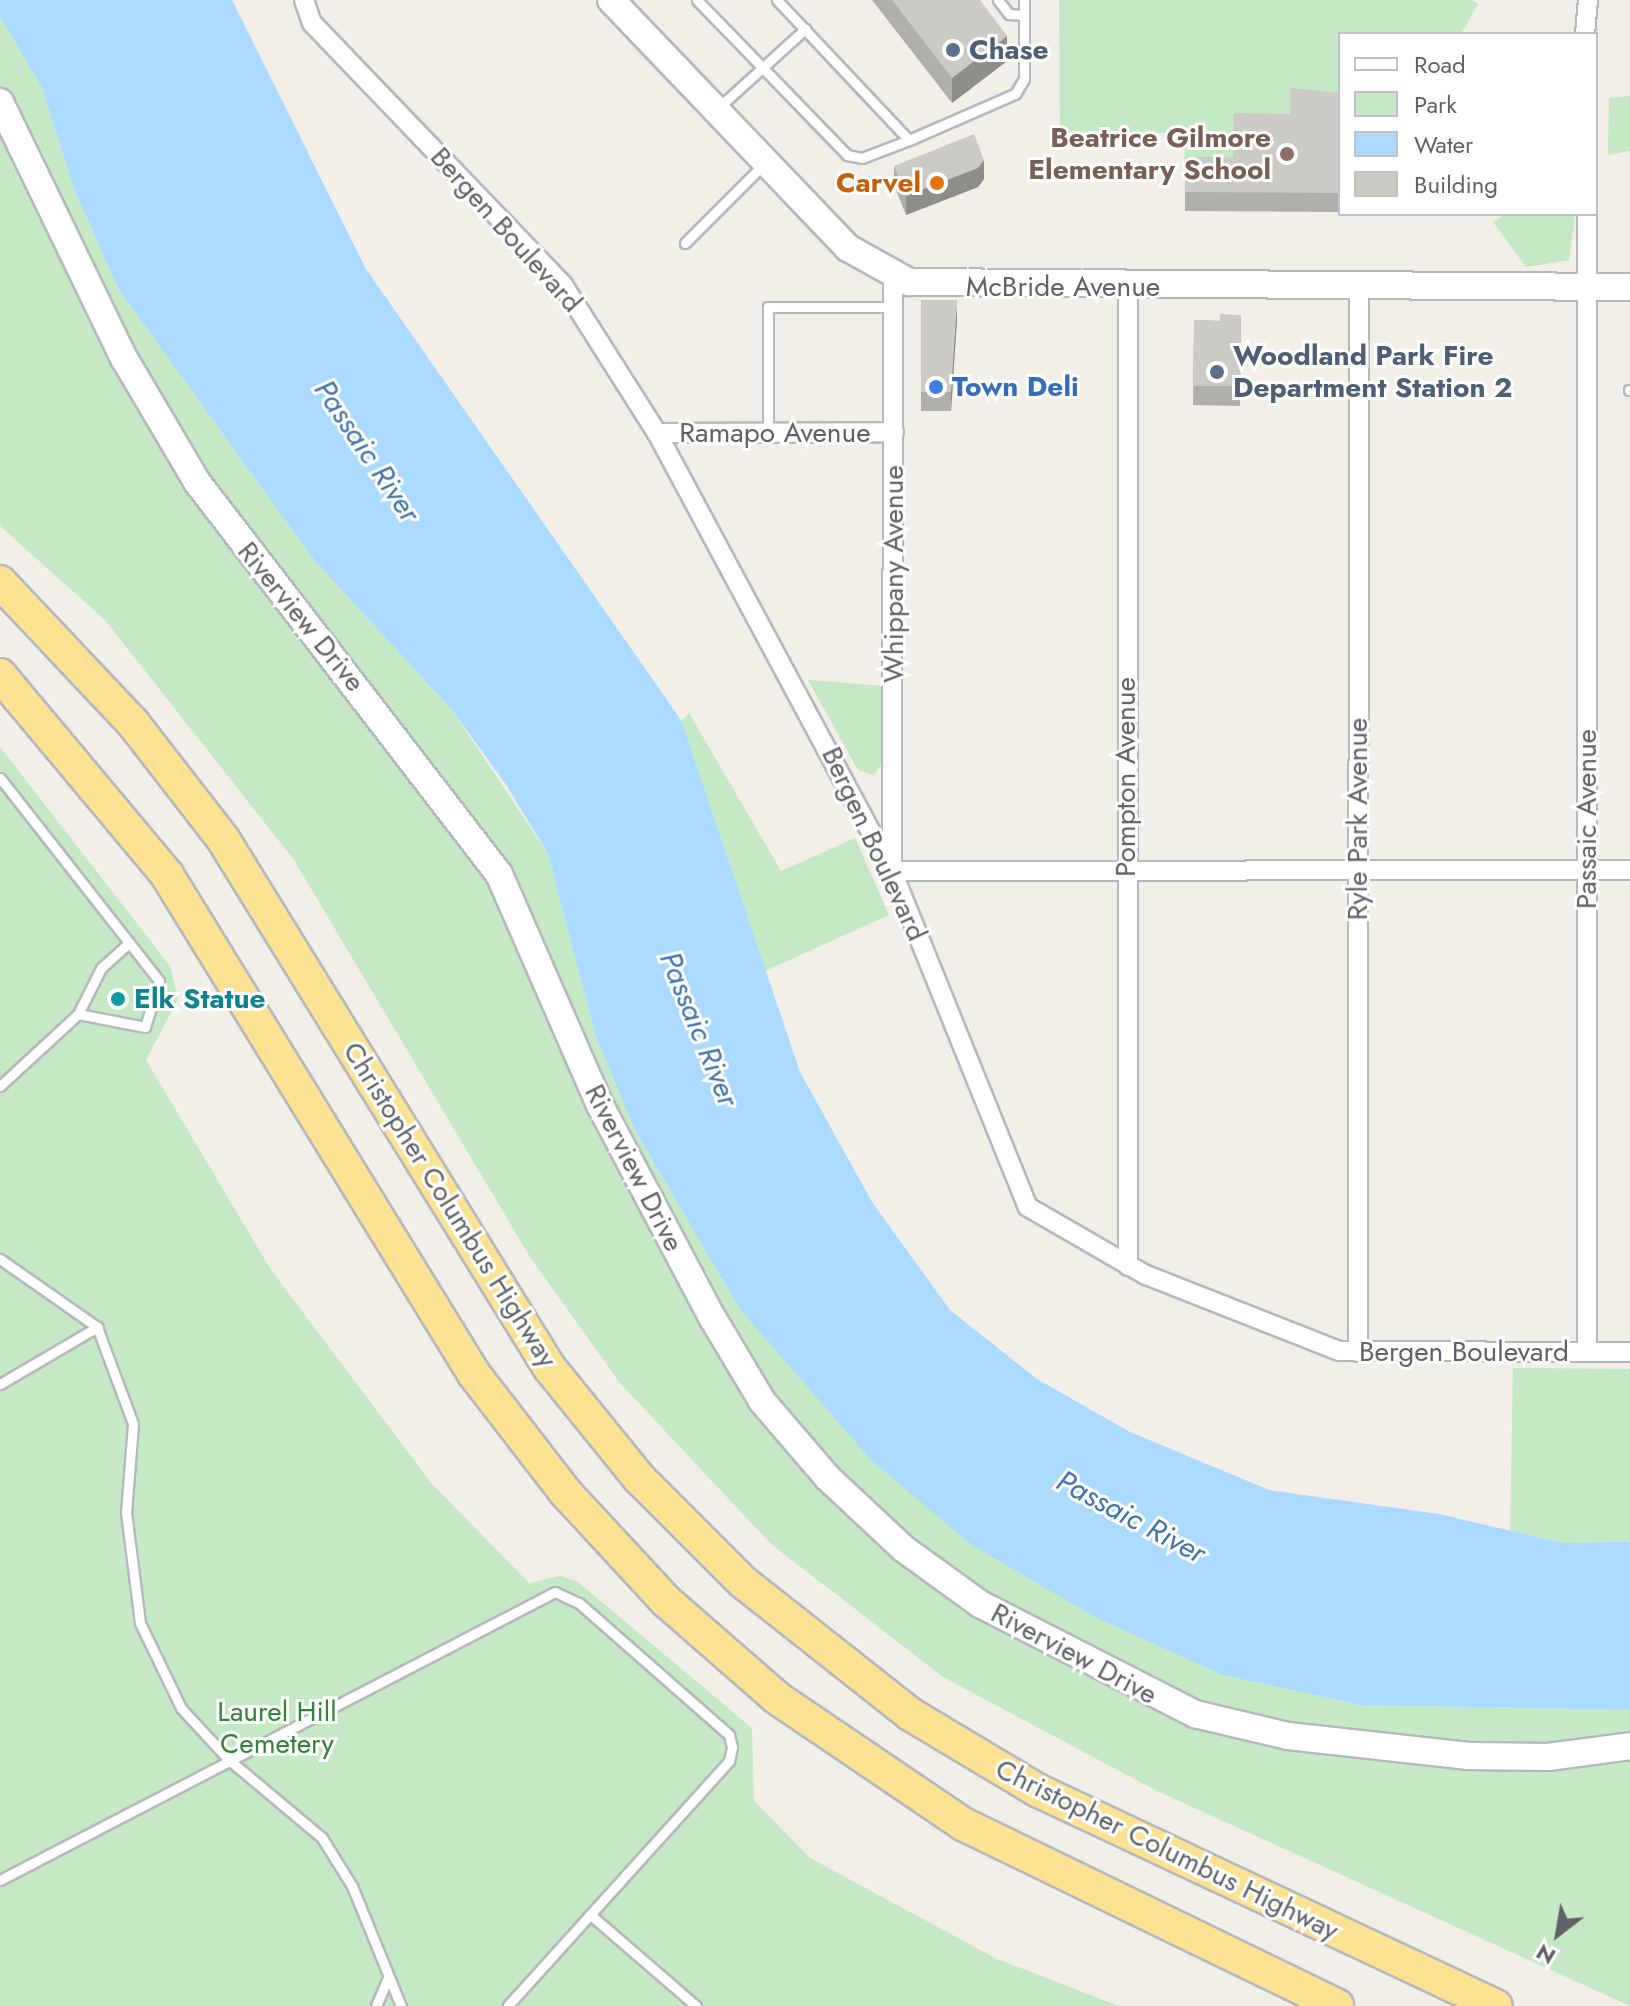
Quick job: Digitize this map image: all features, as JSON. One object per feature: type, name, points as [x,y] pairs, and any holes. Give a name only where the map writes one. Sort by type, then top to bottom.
[{"type":"highway","name":"Christopher Columbus Highway","points":[[0,582],[133,723],[223,839],[549,1367],[639,1478],[743,1582],[899,1706],[1037,1790],[1496,2006]]},
{"type":"highway","points":[[0,675],[115,804],[184,899],[474,1374],[566,1493],[666,1601],[777,1698],[963,1824],[1337,2006]]},
{"type":"street","name":"Bergen Boulevard","points":[[304,0],[312,23],[563,285],[657,433],[892,871],[1019,1194],[1041,1219],[1128,1266],[1358,1352],[1630,1352]]},
{"type":"street","name":"McBride Avenue","points":[[611,0],[848,248],[893,276],[930,286],[1630,287]]},
{"type":"street","points":[[1585,32],[1590,1]]},
{"type":"street","name":"Riverview Drive","points":[[0,102],[124,358],[197,482],[499,874],[600,1105],[720,1331],[762,1401],[828,1478],[904,1549],[980,1604],[1195,1714],[1288,1736],[1469,1756],[1548,1757],[1630,1746]]},
{"type":"street","name":"Passaic Avenue","points":[[1587,216],[1587,1352]]},
{"type":"street","name":"Whippany Avenue","points":[[892,871],[893,276]]},
{"type":"street","name":"Ryle Park Avenue","points":[[1358,1352],[1359,286]]},
{"type":"street","name":"Pompton Avenue","points":[[1128,288],[1125,871],[1128,1266]]},
{"type":"street","name":"Ramapo Avenue","points":[[657,433],[894,432]]},
{"type":"street","points":[[892,871],[1630,870]]},
{"type":"lane","points":[[697,0],[847,155],[862,158],[1015,94],[1024,79],[1024,0]]},
{"type":"lane","points":[[777,0],[909,140]]},
{"type":"lane","points":[[998,0],[1009,14],[1024,15]]},
{"type":"lane","points":[[716,110],[805,29]]},
{"type":"lane","points":[[685,243],[766,163]]},
{"type":"lane","points":[[768,433],[768,307],[893,307]]},
{"type":"lane","points":[[0,778],[159,981],[145,1027],[78,1014]]},
{"type":"lane","points":[[0,1086],[78,1014],[101,968],[129,943]]},
{"type":"lane","points":[[0,1259],[97,1327],[133,1424],[126,1512],[140,1623],[181,1708],[228,1759],[322,1838],[352,1886],[401,2006]]},
{"type":"lane","points":[[0,1384],[97,1327]]},
{"type":"lane","points":[[0,1880],[555,1592],[602,1623],[729,1735],[732,1747],[729,1761],[593,1917],[508,2006]]},
{"type":"lane","points":[[593,1917],[696,2006]]},
{"type":"lane","points":[[376,2006],[388,1978]]},
{"type":"green space","points":[[1059,0],[1471,0],[1478,4],[1462,32],[1338,32],[1338,115],[1290,133],[1233,177],[1185,176],[1184,133],[1060,132]]},
{"type":"green space","points":[[0,17],[42,88],[74,189],[119,290],[314,560],[452,710],[548,854],[596,1037],[635,1130],[739,1308],[1223,1675],[1361,1705],[1630,1710],[1630,2006],[1155,1790],[943,1677],[771,1544],[620,1383],[530,1257],[294,860],[105,620],[0,526]]},
{"type":"green space","points":[[1630,96],[1630,151],[1608,155],[1609,98]]},
{"type":"green space","points":[[1503,216],[1575,216],[1569,260],[1526,267],[1493,222]]},
{"type":"green space","points":[[808,680],[883,686],[881,765],[874,775],[858,770]]},
{"type":"green space","points":[[689,713],[781,871],[855,838],[889,915],[765,971],[681,721]]},
{"type":"green space","name":"Laurel Hill Cemetery","points":[[0,747],[170,966],[178,999],[146,1060],[271,1270],[432,1484],[529,1583],[561,1576],[578,1582],[752,1728],[754,1801],[810,1858],[997,1959],[1119,2006],[0,2006]]},
{"type":"green space","points":[[1513,1368],[1630,1369],[1630,1542],[1563,1543],[1510,1531]]},
{"type":"water","name":"Passaic River","points":[[0,0],[232,0],[366,269],[681,720],[800,1072],[872,1202],[950,1310],[1037,1379],[1130,1432],[1269,1490],[1439,1514],[1563,1543],[1630,1542],[1630,1710],[1361,1705],[1223,1675],[1093,1616],[969,1543],[870,1459],[739,1308],[635,1130],[596,1037],[548,854],[507,786],[452,710],[314,560],[119,290],[74,189],[42,88],[0,17]]},
{"type":"building","points":[[892,0],[980,0],[1007,36],[952,78]]},
{"type":"building","name":"Beatrice Gilmore Elementary School","points":[[1291,88],[1338,93],[1338,193],[1185,192],[1185,157],[1233,158],[1234,113],[1290,114]]},
{"type":"building","points":[[974,134],[984,160],[978,168],[906,196],[894,166]]},
{"type":"building","name":"Town Deli","points":[[921,300],[957,300],[951,392],[921,392]]},
{"type":"building","name":"Woodland Park Fire Department Station 2","points":[[1220,314],[1241,315],[1240,386],[1193,386],[1194,320],[1220,321]]},
{"type":"place","name":"Chase","points":[[953,50]]},
{"type":"place","name":"Beatrice Gilmore Elementary School","points":[[1287,154]]},
{"type":"place","name":"Carvel","points":[[937,183]]},
{"type":"place","name":"Woodland Park Fire Department Station 2","points":[[1217,372]]},
{"type":"place","name":"Town Deli","points":[[936,387]]},
{"type":"place","name":"Elk Statue","points":[[118,999]]}]
